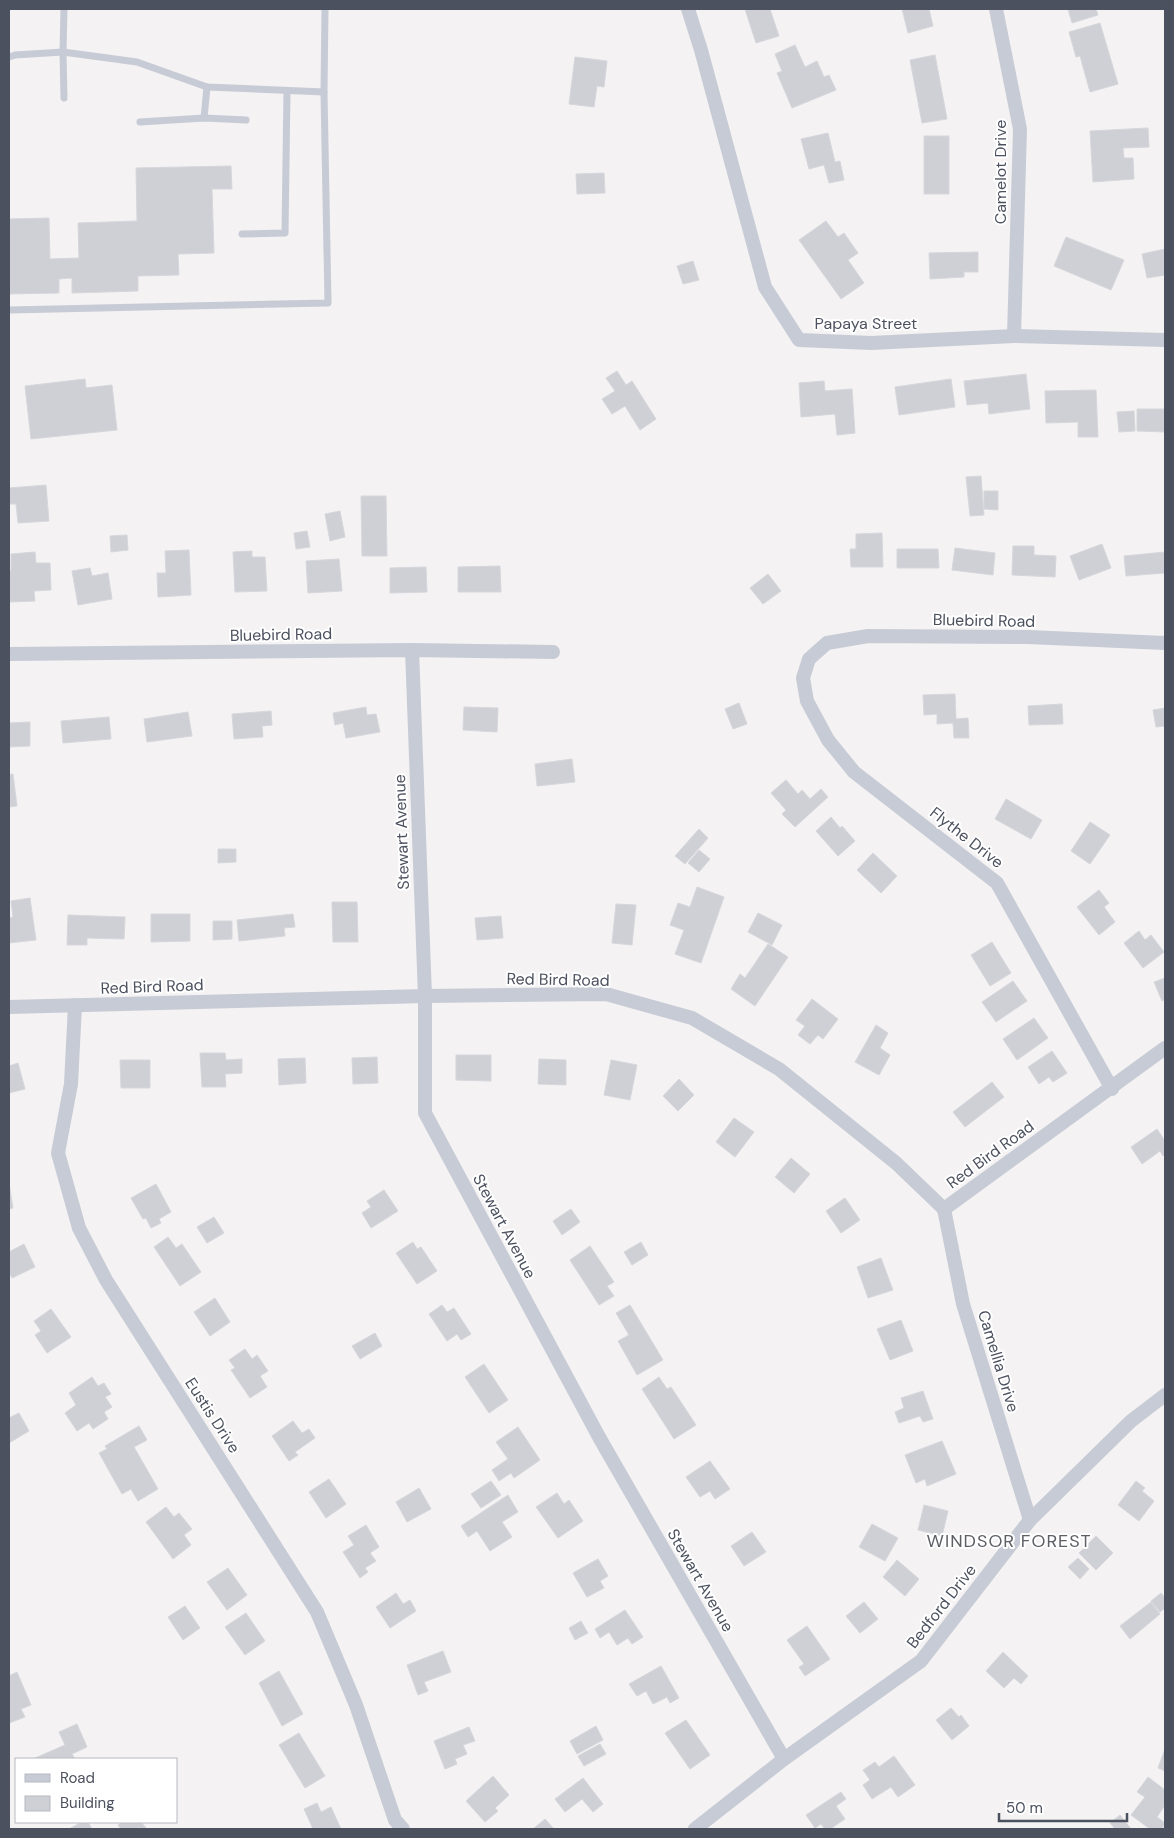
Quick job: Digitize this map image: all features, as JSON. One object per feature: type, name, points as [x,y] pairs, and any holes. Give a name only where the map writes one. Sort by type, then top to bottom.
[{"type":"street","name":"Papaya Street","points":[[688,9],[701,50],[765,287],[799,340],[871,343],[1014,336],[1165,340]]},
{"type":"street","name":"Camelot Drive","points":[[996,9],[1020,129],[1014,336]]},
{"type":"street","name":"Bluebird Road","points":[[809,659],[827,643],[868,636],[1028,637],[1165,643]]},
{"type":"street","name":"Bluebird Road","points":[[9,654],[412,650],[553,652]]},
{"type":"street","name":"Stewart Avenue","points":[[412,650],[425,996],[425,1113],[599,1437],[784,1759]]},
{"type":"street","name":"Flythe Drive","points":[[809,659],[803,678],[807,701],[828,740],[854,772],[997,883],[1112,1089]]},
{"type":"street","name":"Red Bird Road","points":[[9,1007],[425,996],[606,994],[692,1018],[779,1069],[896,1163],[944,1209],[1112,1089],[1165,1048]]},
{"type":"street","name":"Eustis Drive","points":[[76,1005],[71,1084],[58,1153],[79,1228],[106,1280],[317,1612],[356,1705],[396,1820],[403,1829]]},
{"type":"street","name":"Camellia Drive","points":[[944,1209],[964,1304],[1030,1520]]},
{"type":"street","name":"Bedford Drive","points":[[695,1829],[784,1759],[921,1661],[1030,1520],[1124,1428],[1165,1395]]},
{"type":"lane","points":[[64,9],[64,98]]},
{"type":"lane","points":[[9,310],[328,303],[324,92],[325,9]]},
{"type":"lane","points":[[9,57],[14,55],[63,52],[137,62],[207,87],[324,92]]},
{"type":"lane","points":[[204,118],[207,87]]},
{"type":"lane","points":[[242,234],[285,233],[288,90]]},
{"type":"lane","points":[[140,122],[204,118],[246,120]]},
{"type":"building","points":[[745,9],[770,9],[779,36],[756,43]]},
{"type":"building","points":[[902,9],[929,9],[933,26],[908,33]]},
{"type":"building","points":[[1068,9],[1096,9],[1098,15],[1072,23]]},
{"type":"building","points":[[1100,23],[1118,84],[1090,92],[1080,56],[1076,57],[1069,32]]},
{"type":"building","points":[[795,45],[805,67],[817,61],[824,77],[829,75],[836,90],[792,108],[777,73],[782,71],[775,54]]},
{"type":"building","points":[[935,55],[947,119],[922,123],[910,60]]},
{"type":"building","points":[[575,57],[607,61],[604,87],[597,86],[594,107],[569,104]]},
{"type":"building","points":[[1148,128],[1149,147],[1123,148],[1124,158],[1133,158],[1134,179],[1093,182],[1090,131]]},
{"type":"building","points":[[828,133],[835,162],[840,161],[844,180],[829,183],[824,165],[809,169],[801,139]]},
{"type":"building","points":[[924,136],[949,136],[949,194],[924,194]]},
{"type":"building","points":[[231,166],[232,189],[212,189],[214,253],[178,254],[179,275],[138,276],[138,291],[72,293],[72,278],[59,279],[59,293],[9,294],[9,219],[49,218],[50,259],[79,258],[78,223],[137,221],[136,168]]},
{"type":"building","points":[[604,173],[605,193],[577,194],[576,174]]},
{"type":"building","points":[[826,221],[838,237],[844,233],[858,253],[848,260],[864,283],[841,299],[799,240]]},
{"type":"building","points":[[1066,237],[1124,260],[1111,290],[1054,266]]},
{"type":"building","points":[[1165,249],[1165,275],[1147,278],[1142,254]]},
{"type":"building","points":[[978,252],[978,272],[964,272],[964,277],[930,279],[929,253]]},
{"type":"building","points":[[693,261],[699,280],[683,284],[677,266]]},
{"type":"building","points":[[617,371],[626,385],[632,381],[656,419],[640,430],[625,406],[612,414],[602,399],[615,391],[606,378]]},
{"type":"building","points":[[1026,374],[1030,409],[989,414],[988,403],[967,405],[964,381]]},
{"type":"building","points":[[85,379],[86,388],[112,385],[117,430],[31,439],[25,386]]},
{"type":"building","points":[[951,379],[955,407],[899,415],[895,387]]},
{"type":"building","points":[[824,381],[825,391],[852,389],[855,433],[837,435],[835,414],[801,417],[799,383]]},
{"type":"building","points":[[1096,390],[1098,437],[1078,437],[1078,422],[1046,423],[1045,391]]},
{"type":"building","points":[[1137,409],[1165,409],[1165,432],[1137,431]]},
{"type":"building","points":[[1134,411],[1135,431],[1119,432],[1117,412]]},
{"type":"building","points":[[981,476],[984,515],[970,516],[966,477]]},
{"type":"building","points":[[46,485],[49,521],[18,523],[16,504],[9,504],[9,488]]},
{"type":"building","points":[[984,491],[998,491],[998,510],[984,509]]},
{"type":"building","points":[[361,496],[386,496],[387,556],[362,556]]},
{"type":"building","points":[[340,511],[345,537],[330,541],[325,514]]},
{"type":"building","points":[[307,531],[310,547],[296,549],[294,533]]},
{"type":"building","points":[[882,533],[883,567],[851,567],[850,549],[856,549],[856,534]]},
{"type":"building","points":[[127,535],[128,550],[111,552],[110,536]]},
{"type":"building","points":[[1102,544],[1111,568],[1079,580],[1070,556]]},
{"type":"building","points":[[1013,546],[1034,546],[1034,555],[1056,556],[1055,577],[1012,575]]},
{"type":"building","points":[[955,548],[995,553],[993,575],[952,570]]},
{"type":"building","points":[[897,549],[938,549],[939,568],[897,568]]},
{"type":"building","points":[[189,550],[191,595],[158,597],[157,573],[166,573],[165,551]]},
{"type":"building","points":[[252,551],[252,557],[265,557],[267,591],[235,592],[233,552]]},
{"type":"building","points":[[35,552],[36,563],[50,563],[51,590],[34,591],[35,601],[9,602],[11,554]]},
{"type":"building","points":[[1165,552],[1165,573],[1126,576],[1124,556]]},
{"type":"building","points":[[339,559],[342,591],[308,593],[306,561]]},
{"type":"building","points":[[500,566],[501,592],[458,592],[458,567]]},
{"type":"building","points":[[426,567],[427,592],[390,593],[390,568]]},
{"type":"building","points":[[90,568],[92,576],[108,573],[112,599],[78,605],[72,571]]},
{"type":"building","points":[[768,574],[781,591],[763,604],[750,588]]},
{"type":"building","points":[[955,694],[956,719],[968,718],[969,738],[954,738],[953,723],[937,724],[937,714],[924,715],[923,695]]},
{"type":"building","points":[[739,703],[747,724],[733,729],[725,709]]},
{"type":"building","points":[[1062,704],[1063,724],[1029,725],[1028,706]]},
{"type":"building","points":[[366,707],[367,715],[376,714],[380,732],[346,738],[343,723],[335,725],[333,713]]},
{"type":"building","points":[[464,707],[498,708],[497,732],[463,730]]},
{"type":"building","points":[[1165,708],[1165,726],[1156,727],[1153,710]]},
{"type":"building","points":[[271,711],[272,725],[262,726],[263,737],[234,739],[232,714]]},
{"type":"building","points":[[188,712],[192,736],[147,742],[144,719]]},
{"type":"building","points":[[109,717],[111,739],[63,743],[61,721]]},
{"type":"building","points":[[30,722],[30,746],[9,747],[9,723]]},
{"type":"building","points":[[572,759],[575,782],[537,786],[535,764]]},
{"type":"building","points":[[13,774],[17,806],[9,807],[9,775]]},
{"type":"building","points":[[786,780],[798,794],[802,790],[810,799],[821,789],[828,797],[795,827],[782,814],[786,810],[771,793]]},
{"type":"building","points":[[1006,799],[1042,820],[1031,839],[995,819]]},
{"type":"building","points":[[831,817],[855,841],[838,856],[816,831]]},
{"type":"building","points":[[1090,822],[1110,835],[1090,864],[1071,851]]},
{"type":"building","points":[[699,829],[708,838],[685,864],[675,856]]},
{"type":"building","points":[[218,849],[236,849],[236,862],[218,863]]},
{"type":"building","points":[[699,850],[710,859],[699,872],[688,863]]},
{"type":"building","points":[[873,853],[897,876],[881,893],[857,870]]},
{"type":"building","points":[[697,887],[724,897],[701,963],[675,954],[684,930],[670,925],[678,903],[690,907]]},
{"type":"building","points":[[1099,890],[1109,903],[1104,907],[1115,922],[1099,935],[1077,907]]},
{"type":"building","points":[[30,898],[36,940],[9,943],[9,918],[13,917],[11,901]]},
{"type":"building","points":[[332,902],[357,902],[358,942],[333,942]]},
{"type":"building","points":[[616,904],[636,905],[632,945],[612,943]]},
{"type":"building","points":[[758,913],[782,925],[772,945],[748,932]]},
{"type":"building","points":[[151,914],[190,914],[190,941],[151,942]]},
{"type":"building","points":[[293,914],[295,927],[284,928],[285,936],[239,941],[237,920]]},
{"type":"building","points":[[68,915],[125,917],[124,939],[87,938],[87,945],[67,945]]},
{"type":"building","points":[[501,916],[503,938],[477,940],[475,918]]},
{"type":"building","points":[[213,921],[232,921],[232,939],[213,940]]},
{"type":"building","points":[[1139,931],[1145,940],[1151,935],[1164,952],[1143,968],[1124,943]]},
{"type":"building","points":[[992,942],[1011,973],[990,986],[971,955]]},
{"type":"building","points":[[768,944],[788,957],[755,1006],[731,989],[740,974],[745,978]]},
{"type":"building","points":[[1165,978],[1165,999],[1162,1001],[1154,982]]},
{"type":"building","points":[[1013,981],[1027,1001],[996,1022],[982,1002]]},
{"type":"building","points":[[812,999],[838,1019],[823,1039],[818,1035],[810,1044],[798,1035],[805,1026],[796,1020]]},
{"type":"building","points":[[1034,1018],[1048,1038],[1017,1060],[1003,1039]]},
{"type":"building","points":[[876,1025],[888,1033],[880,1048],[890,1055],[879,1075],[855,1062]]},
{"type":"building","points":[[1052,1051],[1067,1073],[1053,1082],[1049,1077],[1039,1084],[1028,1067]]},
{"type":"building","points":[[200,1053],[225,1053],[226,1060],[242,1059],[242,1073],[225,1074],[226,1087],[202,1087]]},
{"type":"building","points":[[456,1055],[491,1055],[491,1081],[456,1080]]},
{"type":"building","points":[[377,1057],[378,1083],[353,1084],[352,1058]]},
{"type":"building","points":[[305,1058],[306,1083],[279,1085],[278,1059]]},
{"type":"building","points":[[539,1059],[566,1060],[566,1085],[538,1084]]},
{"type":"building","points":[[120,1060],[150,1060],[150,1088],[121,1088]]},
{"type":"building","points":[[611,1060],[637,1065],[630,1100],[604,1095]]},
{"type":"building","points":[[18,1063],[25,1089],[9,1093],[9,1066]]},
{"type":"building","points":[[679,1079],[694,1095],[678,1111],[663,1096]]},
{"type":"building","points":[[992,1082],[1004,1097],[965,1127],[953,1112]]},
{"type":"building","points":[[734,1118],[754,1132],[735,1157],[716,1142]]},
{"type":"building","points":[[1157,1129],[1165,1141],[1165,1154],[1163,1156],[1160,1151],[1142,1164],[1131,1147]]},
{"type":"building","points":[[791,1158],[810,1174],[794,1193],[775,1177]]},
{"type":"building","points":[[9,1183],[13,1208],[9,1209]]},
{"type":"building","points":[[156,1184],[171,1212],[159,1219],[161,1223],[151,1228],[146,1218],[143,1219],[131,1198]]},
{"type":"building","points":[[384,1190],[398,1211],[371,1228],[362,1213],[371,1207],[367,1201]]},
{"type":"building","points":[[845,1198],[860,1220],[841,1233],[826,1211]]},
{"type":"building","points":[[571,1209],[580,1222],[562,1235],[553,1221]]},
{"type":"building","points":[[214,1217],[224,1233],[207,1243],[197,1227]]},
{"type":"building","points":[[168,1237],[176,1248],[182,1244],[201,1272],[180,1286],[154,1247]]},
{"type":"building","points":[[413,1242],[417,1249],[421,1247],[437,1271],[417,1284],[396,1253]]},
{"type":"building","points":[[641,1242],[648,1255],[632,1265],[624,1252]]},
{"type":"building","points":[[24,1244],[35,1267],[12,1278],[9,1272],[9,1252]]},
{"type":"building","points":[[590,1246],[614,1282],[607,1286],[614,1296],[599,1305],[570,1260]]},
{"type":"building","points":[[881,1258],[893,1290],[868,1298],[857,1267]]},
{"type":"building","points":[[215,1298],[230,1322],[210,1336],[194,1312]]},
{"type":"building","points":[[442,1305],[447,1312],[454,1308],[471,1334],[461,1340],[457,1334],[447,1341],[429,1314]]},
{"type":"building","points":[[630,1305],[663,1360],[637,1375],[618,1341],[629,1335],[616,1313]]},
{"type":"building","points":[[51,1309],[71,1337],[47,1353],[35,1335],[41,1331],[34,1321]]},
{"type":"building","points":[[901,1320],[913,1351],[890,1360],[877,1329]]},
{"type":"building","points":[[375,1333],[382,1346],[360,1359],[352,1346]]},
{"type":"building","points":[[245,1349],[252,1359],[257,1355],[268,1371],[260,1376],[267,1387],[250,1398],[231,1370],[235,1368],[229,1360]]},
{"type":"building","points":[[484,1364],[508,1400],[489,1413],[465,1377]]},
{"type":"building","points":[[92,1377],[98,1386],[104,1383],[111,1394],[105,1397],[112,1407],[104,1412],[108,1419],[93,1429],[89,1423],[77,1431],[65,1413],[76,1405],[69,1393]]},
{"type":"building","points":[[659,1377],[667,1389],[671,1387],[696,1425],[674,1439],[642,1389]]},
{"type":"building","points":[[923,1391],[933,1419],[923,1422],[920,1416],[899,1423],[895,1412],[904,1408],[901,1398]]},
{"type":"building","points":[[19,1413],[29,1431],[9,1443],[9,1418]]},
{"type":"building","points":[[293,1421],[302,1433],[309,1429],[315,1438],[295,1452],[298,1455],[289,1461],[272,1436]]},
{"type":"building","points":[[139,1426],[147,1440],[134,1447],[158,1489],[138,1501],[131,1489],[122,1494],[99,1453],[107,1449],[105,1446]]},
{"type":"building","points":[[518,1427],[540,1460],[514,1478],[511,1473],[499,1481],[492,1470],[508,1459],[496,1442]]},
{"type":"building","points":[[942,1441],[956,1474],[927,1486],[925,1479],[916,1483],[905,1455]]},
{"type":"building","points":[[710,1461],[730,1489],[715,1499],[710,1491],[700,1497],[686,1477]]},
{"type":"building","points":[[329,1479],[346,1504],[326,1518],[309,1492]]},
{"type":"building","points":[[491,1481],[501,1495],[481,1508],[471,1494]]},
{"type":"building","points":[[1136,1481],[1145,1488],[1142,1491],[1154,1501],[1139,1521],[1118,1505]]},
{"type":"building","points":[[419,1488],[431,1509],[407,1522],[396,1502]]},
{"type":"building","points":[[557,1493],[564,1504],[569,1500],[583,1521],[558,1538],[536,1507]]},
{"type":"building","points":[[508,1495],[518,1512],[502,1522],[512,1537],[490,1551],[477,1531],[468,1537],[461,1526]]},
{"type":"building","points":[[924,1505],[948,1511],[942,1536],[918,1530]]},
{"type":"building","points":[[166,1507],[174,1517],[179,1513],[192,1529],[184,1535],[191,1545],[173,1559],[146,1522]]},
{"type":"building","points":[[872,1524],[898,1538],[885,1561],[859,1547]]},
{"type":"building","points":[[366,1525],[379,1547],[370,1553],[376,1561],[365,1568],[368,1572],[360,1578],[343,1552],[354,1545],[348,1536]]},
{"type":"building","points":[[752,1532],[766,1552],[744,1566],[731,1546]]},
{"type":"building","points":[[1096,1536],[1113,1553],[1096,1570],[1079,1553]]},
{"type":"building","points":[[1078,1558],[1089,1569],[1080,1579],[1068,1567]]},
{"type":"building","points":[[598,1559],[608,1576],[600,1581],[604,1588],[587,1597],[573,1573]]},
{"type":"building","points":[[897,1560],[919,1579],[905,1596],[883,1577]]},
{"type":"building","points":[[228,1568],[247,1595],[227,1610],[207,1582]]},
{"type":"building","points":[[396,1593],[403,1604],[410,1600],[416,1611],[390,1628],[376,1607]]},
{"type":"building","points":[[1161,1593],[1165,1598],[1165,1608],[1160,1612],[1151,1601]]},
{"type":"building","points":[[864,1602],[878,1619],[860,1633],[846,1616]]},
{"type":"building","points":[[1151,1602],[1160,1614],[1130,1639],[1120,1626]]},
{"type":"building","points":[[185,1606],[200,1628],[183,1640],[168,1617]]},
{"type":"building","points":[[625,1610],[643,1637],[632,1644],[628,1638],[617,1645],[609,1632],[600,1638],[595,1629]]},
{"type":"building","points":[[246,1613],[265,1641],[245,1655],[225,1627]]},
{"type":"building","points":[[581,1621],[588,1633],[575,1640],[569,1628]]},
{"type":"building","points":[[807,1626],[830,1659],[805,1676],[799,1667],[804,1664],[787,1640]]},
{"type":"building","points":[[443,1651],[451,1672],[424,1682],[428,1691],[418,1695],[407,1665]]},
{"type":"building","points":[[1003,1652],[1028,1676],[1021,1684],[1014,1678],[1004,1688],[986,1671]]},
{"type":"building","points":[[661,1666],[679,1698],[670,1703],[667,1697],[653,1704],[646,1691],[637,1696],[629,1684]]},
{"type":"building","points":[[279,1671],[303,1714],[282,1726],[259,1683]]},
{"type":"building","points":[[17,1672],[31,1705],[21,1709],[25,1717],[9,1723],[9,1676]]},
{"type":"building","points":[[951,1708],[959,1717],[961,1715],[969,1726],[952,1740],[936,1720]]},
{"type":"building","points":[[686,1720],[710,1755],[690,1769],[665,1733]]},
{"type":"building","points":[[77,1724],[87,1747],[72,1754],[74,1758],[35,1758],[65,1745],[59,1732]]},
{"type":"building","points":[[596,1726],[603,1740],[577,1754],[570,1741]]},
{"type":"building","points":[[469,1727],[475,1741],[463,1745],[467,1754],[455,1759],[457,1764],[445,1769],[434,1741]]},
{"type":"building","points":[[299,1733],[325,1776],[305,1788],[279,1745]]},
{"type":"building","points":[[600,1744],[606,1754],[584,1766],[578,1756]]},
{"type":"building","points":[[1165,1749],[1165,1771],[1158,1768]]},
{"type":"building","points":[[894,1756],[915,1785],[898,1797],[891,1787],[872,1799],[863,1785],[870,1780],[863,1770],[875,1762],[879,1767]]},
{"type":"building","points":[[493,1776],[509,1795],[495,1808],[498,1811],[485,1822],[466,1801]]},
{"type":"building","points":[[1148,1777],[1165,1790],[1165,1805],[1157,1817],[1165,1823],[1162,1829],[1150,1829],[1131,1815],[1145,1797],[1137,1792]]},
{"type":"building","points":[[583,1778],[603,1804],[593,1812],[582,1799],[565,1812],[555,1799]]},
{"type":"building","points":[[841,1792],[846,1799],[836,1806],[845,1819],[830,1829],[825,1829],[821,1824],[815,1828],[806,1815]]},
{"type":"building","points":[[317,1803],[321,1812],[331,1807],[341,1829],[313,1829],[304,1809]]},
{"type":"building","points":[[1120,1815],[1131,1829],[1115,1829],[1110,1823]]},
{"type":"building","points":[[545,1819],[554,1829],[533,1829]]},
{"type":"building","points":[[80,1823],[89,1823],[92,1829],[69,1829]]},
{"type":"building","points":[[121,1823],[142,1823],[146,1828],[121,1829],[118,1825]]},
{"type":"district","name":"WINDSOR FOREST","points":[[1009,1541]]}]
